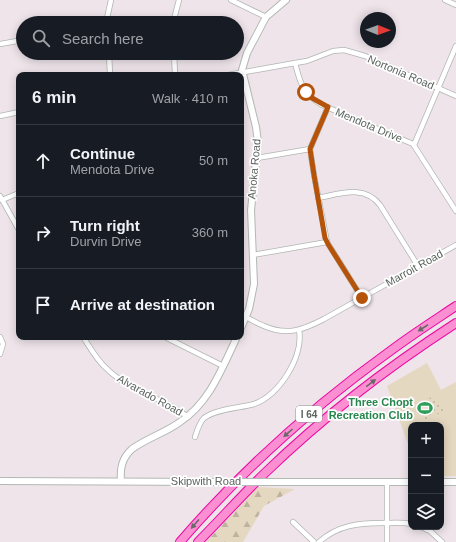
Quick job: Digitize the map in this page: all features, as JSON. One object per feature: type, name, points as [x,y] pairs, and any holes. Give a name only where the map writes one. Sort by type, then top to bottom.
[{"type":"highway","name":"I 64","points":[[180,542],[246,472],[311,413],[391,350],[456,306]]},
{"type":"highway","name":"I 64","points":[[198,542],[265,473],[320,423],[399,361],[456,323]]},
{"type":"street","points":[[108,16],[111,0]]},
{"type":"street","points":[[175,16],[179,0]]},
{"type":"street","points":[[231,0],[266,17]]},
{"type":"street","name":"Anoka Road","points":[[242,72],[247,53],[266,17],[286,0]]},
{"type":"street","points":[[445,0],[456,4]]},
{"type":"street","points":[[0,44],[16,41]]},
{"type":"street","points":[[414,145],[456,46]]},
{"type":"street","name":"Nortonia Road","points":[[242,72],[307,61],[332,51],[348,50],[456,96]]},
{"type":"street","points":[[109,60],[110,72]]},
{"type":"street","points":[[174,60],[175,72]]},
{"type":"street","name":"Mendota Drive","points":[[295,63],[300,81],[308,94],[318,102],[414,145],[456,211]]},
{"type":"street","name":"Anoka Road","points":[[244,80],[256,127],[258,142],[250,210],[254,284],[252,299],[244,314]]},
{"type":"street","points":[[328,107],[310,149],[318,198],[327,242],[362,298]]},
{"type":"street","points":[[0,116],[16,113]]},
{"type":"street","points":[[257,158],[310,149]]},
{"type":"street","points":[[318,198],[357,192],[366,193],[372,196],[380,205],[418,266]]},
{"type":"street","points":[[16,194],[1,198],[16,225]]},
{"type":"street","points":[[252,255],[327,242]]},
{"type":"street","name":"Marroit Road","points":[[244,316],[273,329],[282,331],[299,330],[311,326],[456,245]]},
{"type":"street","points":[[195,437],[201,422],[208,416],[254,404],[270,395],[295,361],[299,348],[299,330]]},
{"type":"street","points":[[0,337],[3,344],[0,354]]},
{"type":"street","name":"Alvarado Road","points":[[85,340],[100,362],[112,373],[135,388],[188,417]]},
{"type":"street","points":[[171,340],[223,366]]},
{"type":"street","points":[[121,481],[121,468],[124,457],[135,446],[180,423],[205,400],[236,340]]},
{"type":"street","name":"Skipwith Road","points":[[0,481],[408,482]]},
{"type":"street","points":[[387,482],[387,542]]},
{"type":"street","points":[[444,482],[456,482]]},
{"type":"street","points":[[293,522],[314,542]]},
{"type":"street","points":[[319,542],[333,532],[360,523],[408,524]]},
{"type":"street","points":[[428,530],[442,542]]},
{"type":"green space","name":"Three Chopt Recreation Club","points":[[427,363],[441,390],[456,382],[456,476],[444,476],[444,422],[408,422],[408,444],[387,386]]},
{"type":"green space","points":[[435,395],[444,411],[424,421],[416,405]]},
{"type":"green space","points":[[258,487],[295,489],[264,506],[243,542],[206,542]]},
{"type":"place","name":"Three Chopt Recreation Club","points":[[425,408]]},
{"type":"route","points":[[306,92],[312,98],[328,107],[310,149],[325,238],[362,298]]}]
